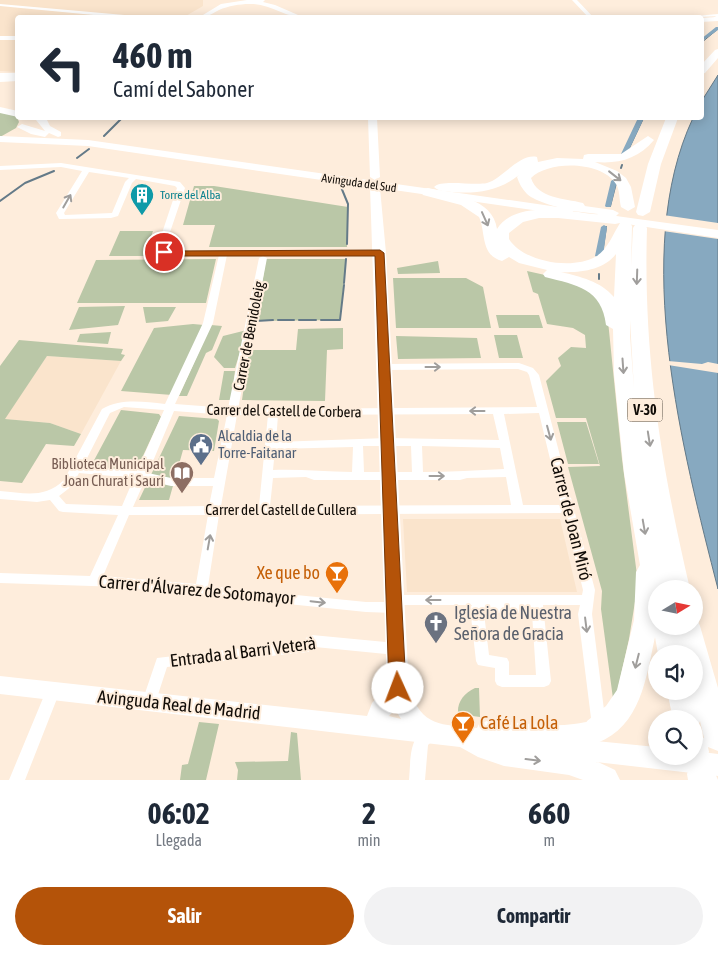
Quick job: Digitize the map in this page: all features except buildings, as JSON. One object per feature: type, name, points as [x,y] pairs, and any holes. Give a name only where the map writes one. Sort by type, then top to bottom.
[{"type":"highway","points":[[704,57],[718,44]]},
{"type":"highway","points":[[704,68],[718,52]]},
{"type":"highway","name":"V-30","points":[[654,580],[634,473],[623,374],[621,336],[627,218],[648,140],[660,120]]},
{"type":"highway","name":"V-30","points":[[671,120],[662,139],[647,188],[627,218],[637,305],[641,379],[654,475],[676,580]]},
{"type":"highway","points":[[429,190],[487,187],[500,182],[521,165],[541,158],[618,158],[634,153],[648,140]]},
{"type":"highway","points":[[600,214],[527,216],[510,223],[502,233],[502,240],[514,253],[530,261],[550,266],[579,267],[599,262],[615,248],[627,218],[623,183],[614,174],[598,167],[577,162],[550,163],[532,168],[524,177],[528,188],[544,198],[600,214],[627,218]]},
{"type":"highway","points":[[429,190],[466,203],[481,211],[487,220],[490,241],[493,247],[510,262],[578,281],[602,294],[612,308],[614,324],[621,336]]},
{"type":"highway","points":[[597,730],[616,715],[624,704],[630,690],[646,620],[646,586],[650,561]]},
{"type":"highway","points":[[689,635],[705,759]]},
{"type":"main road","points":[[206,15],[228,0],[242,2],[264,0],[272,6]]},
{"type":"main road","points":[[215,9],[242,2]]},
{"type":"main road","points":[[252,2],[272,6],[294,15]]},
{"type":"main road","points":[[194,15],[208,4]]},
{"type":"main road","points":[[704,19],[717,17]]},
{"type":"main road","points":[[0,79],[14,77]]},
{"type":"main road","points":[[41,120],[46,128],[66,137]]},
{"type":"main road","points":[[372,120],[380,253],[396,649],[409,720]]},
{"type":"main road","points":[[0,139],[17,131],[22,122]]},
{"type":"main road","name":"Avinguda del Sud","points":[[22,122],[34,132],[600,214]]},
{"type":"main road","name":"Avinguda del Sud","points":[[0,139],[54,140],[429,190]]},
{"type":"main road","points":[[0,148],[69,144],[170,156]]},
{"type":"main road","points":[[627,218],[718,227]]},
{"type":"main road","points":[[627,218],[718,234]]},
{"type":"main road","name":"Avinguda Real de Madrid","points":[[0,685],[358,725],[366,722],[409,720]]},
{"type":"main road","points":[[409,720],[569,735],[584,734],[597,730]]},
{"type":"main road","points":[[409,720],[642,757],[705,759]]},
{"type":"main road","points":[[409,720],[481,748],[509,756],[571,764],[582,767],[602,779]]},
{"type":"street","points":[[574,0],[589,15]]},
{"type":"street","points":[[0,5],[113,15]]},
{"type":"street","points":[[704,17],[717,17]]},
{"type":"street","points":[[0,38],[15,38]]},
{"type":"street","points":[[0,75],[14,77]]},
{"type":"street","points":[[0,168],[48,165],[87,169],[175,183],[181,186],[161,246],[164,252],[172,254],[380,253]]},
{"type":"street","points":[[87,169],[60,213],[64,218],[104,218],[113,215],[129,182],[135,177]]},
{"type":"street","points":[[95,580],[208,323],[223,256]]},
{"type":"street","name":"Carrer de Benidoleig","points":[[201,590],[232,412],[252,325],[263,258]]},
{"type":"street","name":"Carrer de Joan Miró","points":[[385,367],[519,366],[530,370],[534,375],[588,590],[586,620],[599,718],[597,730]]},
{"type":"street","name":"Carrer del Castell de Corbera","points":[[75,470],[106,412],[115,406],[124,404],[232,412],[543,410]]},
{"type":"street","points":[[498,411],[518,510]]},
{"type":"street","points":[[264,510],[274,412]]},
{"type":"street","points":[[270,446],[387,442],[505,444]]},
{"type":"street","points":[[358,443],[358,476]]},
{"type":"street","points":[[416,443],[418,476]]},
{"type":"street","points":[[0,495],[40,499],[53,496],[68,483],[75,470],[141,475],[171,482],[220,482]]},
{"type":"street","points":[[267,474],[308,473],[314,476],[418,476],[511,473]]},
{"type":"street","name":"Carrer del Castell de Cullera","points":[[53,496],[63,508],[125,510],[568,510]]},
{"type":"street","name":"Carrer d'Álvarez de Sotomayor","points":[[0,578],[68,581],[95,580],[366,607],[394,604],[586,600]]},
{"type":"street","points":[[476,608],[538,608],[544,681],[502,681],[502,662],[483,661],[476,608]]},
{"type":"street","name":"Entrada al Barri Veterà","points":[[149,702],[162,662],[308,646],[312,641],[396,649]]},
{"type":"street","points":[[16,780],[53,692]]},
{"type":"street","points":[[409,720],[417,780]]},
{"type":"shaded area","points":[[0,0],[203,0],[203,6],[187,15],[15,15],[15,72],[0,71]]},
{"type":"shaded area","points":[[47,356],[121,361],[81,434],[50,423],[4,419]]},
{"type":"shaded area","points":[[403,519],[560,519],[577,592],[407,592]]},
{"type":"green space","points":[[0,111],[9,113],[19,122],[16,128],[0,137]]},
{"type":"green space","points":[[194,186],[214,186],[348,207],[347,247],[209,247],[215,225],[183,225]]},
{"type":"green space","points":[[120,231],[153,231],[144,256],[109,256]]},
{"type":"green space","points":[[216,259],[206,303],[77,303],[96,260]]},
{"type":"green space","points":[[266,259],[346,259],[340,320],[256,321]]},
{"type":"green space","points":[[438,261],[440,273],[398,274],[397,268]]},
{"type":"green space","points":[[527,271],[563,279],[589,289],[607,311],[622,459],[638,583],[629,639],[614,706],[601,609],[602,591],[568,467],[600,466],[586,418],[556,418],[546,381],[561,366],[558,358],[571,347],[586,348],[585,335],[573,328],[547,324],[538,294],[533,292]]},
{"type":"green space","points":[[393,278],[466,278],[483,287],[491,328],[396,328]]},
{"type":"green space","points":[[125,306],[118,325],[69,330],[79,307]]},
{"type":"green space","points":[[143,307],[176,307],[168,321],[146,323]]},
{"type":"green space","points":[[496,315],[539,315],[543,328],[499,328]]},
{"type":"green space","points":[[193,324],[204,325],[172,395],[121,391],[154,328]]},
{"type":"green space","points":[[211,325],[222,326],[212,350],[206,353],[187,396],[179,396]]},
{"type":"green space","points":[[343,328],[343,349],[327,350],[325,401],[242,400],[249,350],[296,350],[298,329]]},
{"type":"green space","points":[[247,330],[235,368],[224,368],[214,357],[223,336]]},
{"type":"green space","points":[[111,332],[108,344],[77,342],[80,334]]},
{"type":"green space","points":[[494,335],[517,335],[523,358],[499,358]]},
{"type":"green space","points":[[396,336],[477,338],[481,358],[398,359]]},
{"type":"green space","points":[[19,340],[123,349],[121,354],[125,355],[121,361],[47,356],[5,419],[50,423],[81,434],[74,446],[46,444],[22,483],[0,481],[0,366]]},
{"type":"green space","points":[[224,371],[235,371],[231,400],[219,400]]},
{"type":"green space","points":[[121,410],[159,414],[161,417],[136,471],[91,466]]},
{"type":"green space","points":[[179,416],[217,419],[219,421],[214,451],[183,450],[169,500],[139,500]]},
{"type":"green space","points":[[557,422],[586,422],[599,464],[568,464]]},
{"type":"green space","points":[[475,688],[479,688],[480,717],[458,714],[462,698]]},
{"type":"green space","points":[[199,722],[219,724],[206,780],[180,780],[182,765],[188,764]]},
{"type":"green space","points":[[291,732],[297,733],[301,780],[237,780],[238,770],[235,762],[288,761]]},
{"type":"water","points":[[718,75],[718,589],[690,476],[678,415],[669,352],[664,290],[665,229],[675,171],[692,120],[704,120],[704,97]]},
{"type":"pier","points":[[663,215],[718,223],[718,239],[663,231]]},
{"type":"pier","points":[[668,361],[718,364],[718,373],[668,365]]},
{"type":"waterway","points":[[704,39],[718,28]]},
{"type":"waterway","points":[[704,41],[718,29]]},
{"type":"waterway","points":[[104,136],[120,120]]},
{"type":"waterway","points":[[624,154],[640,120]]},
{"type":"waterway","points":[[627,152],[642,120]]},
{"type":"waterway","points":[[77,158],[89,149]]},
{"type":"waterway","points":[[0,201],[25,183],[54,171]]},
{"type":"waterway","points":[[608,206],[614,181]]},
{"type":"waterway","points":[[610,206],[616,183]]},
{"type":"waterway","points":[[341,187],[348,204],[347,244]]},
{"type":"waterway","points":[[599,256],[604,227]]},
{"type":"waterway","points":[[602,253],[606,227]]},
{"type":"waterway","points":[[344,283],[346,259]]},
{"type":"waterway","points":[[597,274],[597,279]]},
{"type":"waterway","points":[[599,274],[599,279]]},
{"type":"waterway","points":[[321,320],[340,320],[344,285]]},
{"type":"waterway","points":[[256,321],[273,320]]},
{"type":"waterway","points":[[278,320],[294,320]]},
{"type":"waterway","points":[[299,320],[316,320]]},
{"type":"place","name":"Torre del Alba","points":[[142,216]]},
{"type":"place","name":"Alcaldia de la Torre-Faitanar","points":[[201,466]]},
{"type":"place","name":"Biblioteca Municipal Joan Churat i Saurí","points":[[182,494]]},
{"type":"place","name":"Xe que bo","points":[[337,594]]},
{"type":"place","name":"Iglesia de Nuestra Señora de Gracia","points":[[436,644]]},
{"type":"place","name":"Café La Lola","points":[[463,744]]},
{"type":"route","points":[[164,252],[172,254],[380,253],[398,688]]}]
